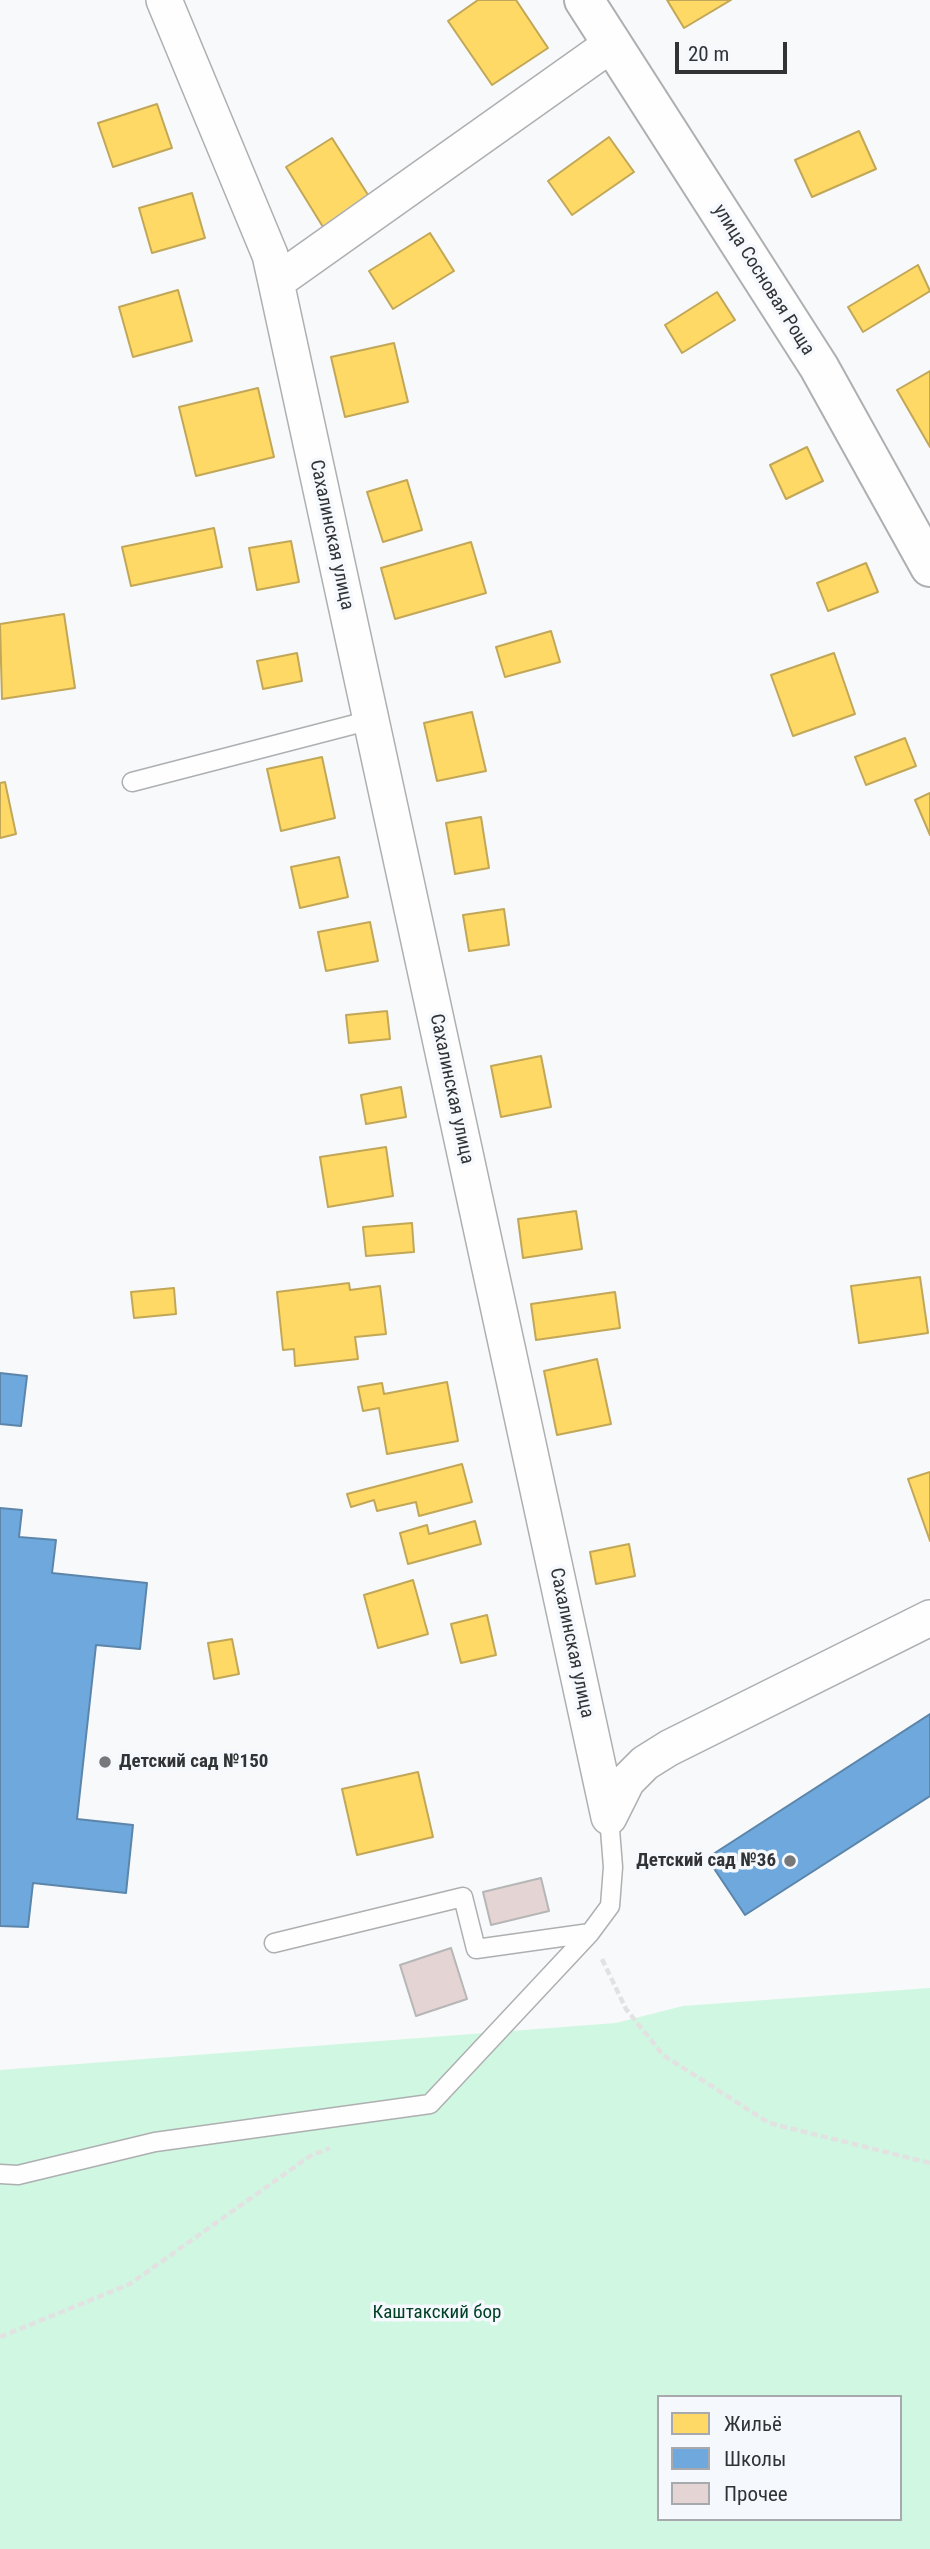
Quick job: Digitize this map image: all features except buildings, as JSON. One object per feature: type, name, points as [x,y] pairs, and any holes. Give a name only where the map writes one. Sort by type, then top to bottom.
[{"type":"main road","name":"улица Сосновая Роща","points":[[584,0],[819,367],[930,567]]},
{"type":"street","name":"Сахалинская улица","points":[[164,0],[270,255],[609,1817]]},
{"type":"street","points":[[276,282],[613,43]]},
{"type":"street","points":[[609,1817],[627,1781],[645,1763],[669,1748],[930,1618]]},
{"type":"lane","points":[[132,782],[371,720]]},
{"type":"lane","points":[[0,2174],[18,2175],[155,2142],[430,2104],[590,1933],[610,1906],[613,1867],[609,1817]]},
{"type":"lane","points":[[274,1943],[463,1897],[476,1949],[590,1933]]},
{"type":"path","points":[[590,1933],[626,2009],[663,2055],[769,2123],[930,2163]]},
{"type":"path","points":[[0,2337],[130,2284],[310,2156],[334,2146]]},
{"type":"green space","name":"Каштакский бор","points":[[930,1988],[930,2549],[0,2549],[0,2070],[616,2023],[683,2006]]},
{"type":"place","name":"Детский сад №150","points":[[105,1762]]},
{"type":"place","name":"Детский сад №36","points":[[790,1861]]}]
